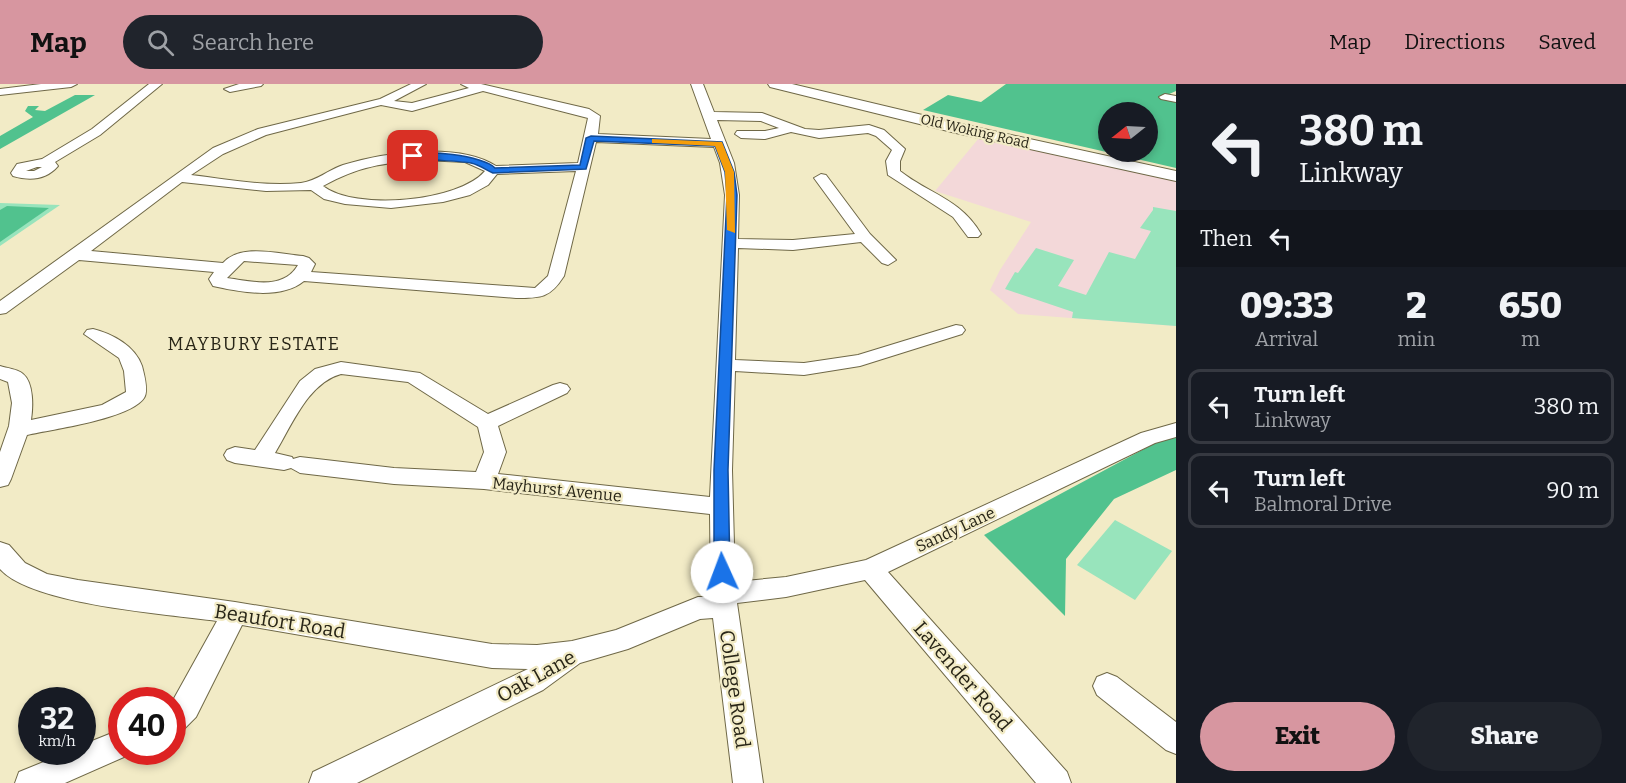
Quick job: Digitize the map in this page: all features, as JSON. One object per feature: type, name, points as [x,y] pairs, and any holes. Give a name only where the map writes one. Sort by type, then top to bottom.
[{"type":"main road","name":"Old Woking Road","points":[[775,84],[956,128],[1176,176]]},
{"type":"street","points":[[0,92],[71,84]]},
{"type":"street","points":[[45,163],[96,132],[156,84]]},
{"type":"street","points":[[230,89],[257,84]]},
{"type":"street","points":[[0,309],[218,152],[262,132],[382,102],[420,84]]},
{"type":"street","points":[[302,276],[540,293],[549,289],[556,276],[591,138],[594,116],[467,84]]},
{"type":"street","name":"College Road","points":[[697,84],[730,172],[731,243],[721,507],[723,601],[748,783]]},
{"type":"street","points":[[382,102],[412,107],[482,88]]},
{"type":"street","points":[[708,116],[762,117],[792,128],[819,134],[863,129],[880,134],[899,149],[893,161],[893,172],[958,212],[969,224],[973,234]]},
{"type":"street","points":[[741,134],[765,135],[792,128]]},
{"type":"street","points":[[765,135],[779,142]]},
{"type":"street","points":[[591,138],[719,143]]},
{"type":"street","points":[[180,178],[275,187],[314,185],[348,167],[378,159],[413,156],[440,156],[472,161],[489,166],[493,170],[583,167]]},
{"type":"street","points":[[314,185],[329,196],[383,204],[453,195],[481,184],[490,177],[493,170]]},
{"type":"street","points":[[821,178],[865,237],[888,260]]},
{"type":"street","points":[[731,243],[793,244],[865,237]]},
{"type":"street","points":[[76,255],[227,268]]},
{"type":"street","points":[[242,256],[303,261],[307,264],[302,276],[288,287],[275,288],[219,282],[217,279],[235,259],[242,256]]},
{"type":"street","points":[[726,365],[804,369],[860,360],[956,330]]},
{"type":"street","points":[[17,430],[108,411],[136,395],[135,368],[122,347],[93,334]]},
{"type":"street","points":[[261,458],[307,385],[322,373],[341,369],[413,377],[487,423],[495,452],[484,481]]},
{"type":"street","points":[[0,372],[16,378],[23,392],[24,411],[0,479]]},
{"type":"street","points":[[487,423],[560,389]]},
{"type":"street","name":"Sandy Lane","points":[[723,601],[870,569],[1148,438],[1176,430]]},
{"type":"street","name":"Mayhurst Avenue","points":[[235,456],[394,476],[484,481],[721,507]]},
{"type":"street","name":"Beaufort Road","points":[[0,552],[16,570],[42,583],[78,591],[235,613],[492,656],[537,657],[572,653]]},
{"type":"street","name":"Lavender Road","points":[[870,569],[1056,783]]},
{"type":"street","name":"Oak Lane","points":[[324,783],[534,681],[572,653],[619,641],[698,608],[723,601]]},
{"type":"street","points":[[186,708],[235,613]]},
{"type":"street","points":[[1107,686],[1176,740]]},
{"type":"street","points":[[30,783],[108,749]]},
{"type":"shaded area","points":[[979,138],[1176,179],[1176,326],[1018,314],[990,290],[1031,222],[935,191]]},
{"type":"green space","points":[[1006,84],[1176,84],[1176,91],[1167,95],[1176,101],[1176,168],[1150,162],[1158,162],[1158,102],[1098,102],[1098,150],[923,110],[948,95],[981,102]]},
{"type":"green space","points":[[75,95],[95,95],[0,149],[0,136],[33,117],[25,111],[28,106],[39,106],[35,110],[45,111]]},
{"type":"green space","points":[[0,203],[60,205],[0,246]]},
{"type":"green space","points":[[7,206],[49,208],[0,242],[0,210]]},
{"type":"green space","points":[[1153,207],[1176,211],[1176,326],[1072,318],[1073,312],[1005,289],[1015,272],[1018,273],[1036,248],[1074,260],[1058,286],[1086,295],[1109,252],[1135,259],[1151,231],[1140,228]]},
{"type":"green space","points":[[1170,435],[1176,438],[1176,470],[1114,499],[1066,559],[1065,616],[984,535]]},
{"type":"green space","points":[[1115,520],[1172,551],[1135,600],[1077,565]]},
{"type":"slow traffic","points":[[655,141],[719,143],[730,172],[732,230]]},
{"type":"district","name":"MAYBURY ESTATE","points":[[254,344]]},
{"type":"route","points":[[413,156],[440,156],[472,161],[489,166],[493,170],[583,167],[591,138],[719,143],[730,172],[732,195],[721,470],[722,572]]}]
